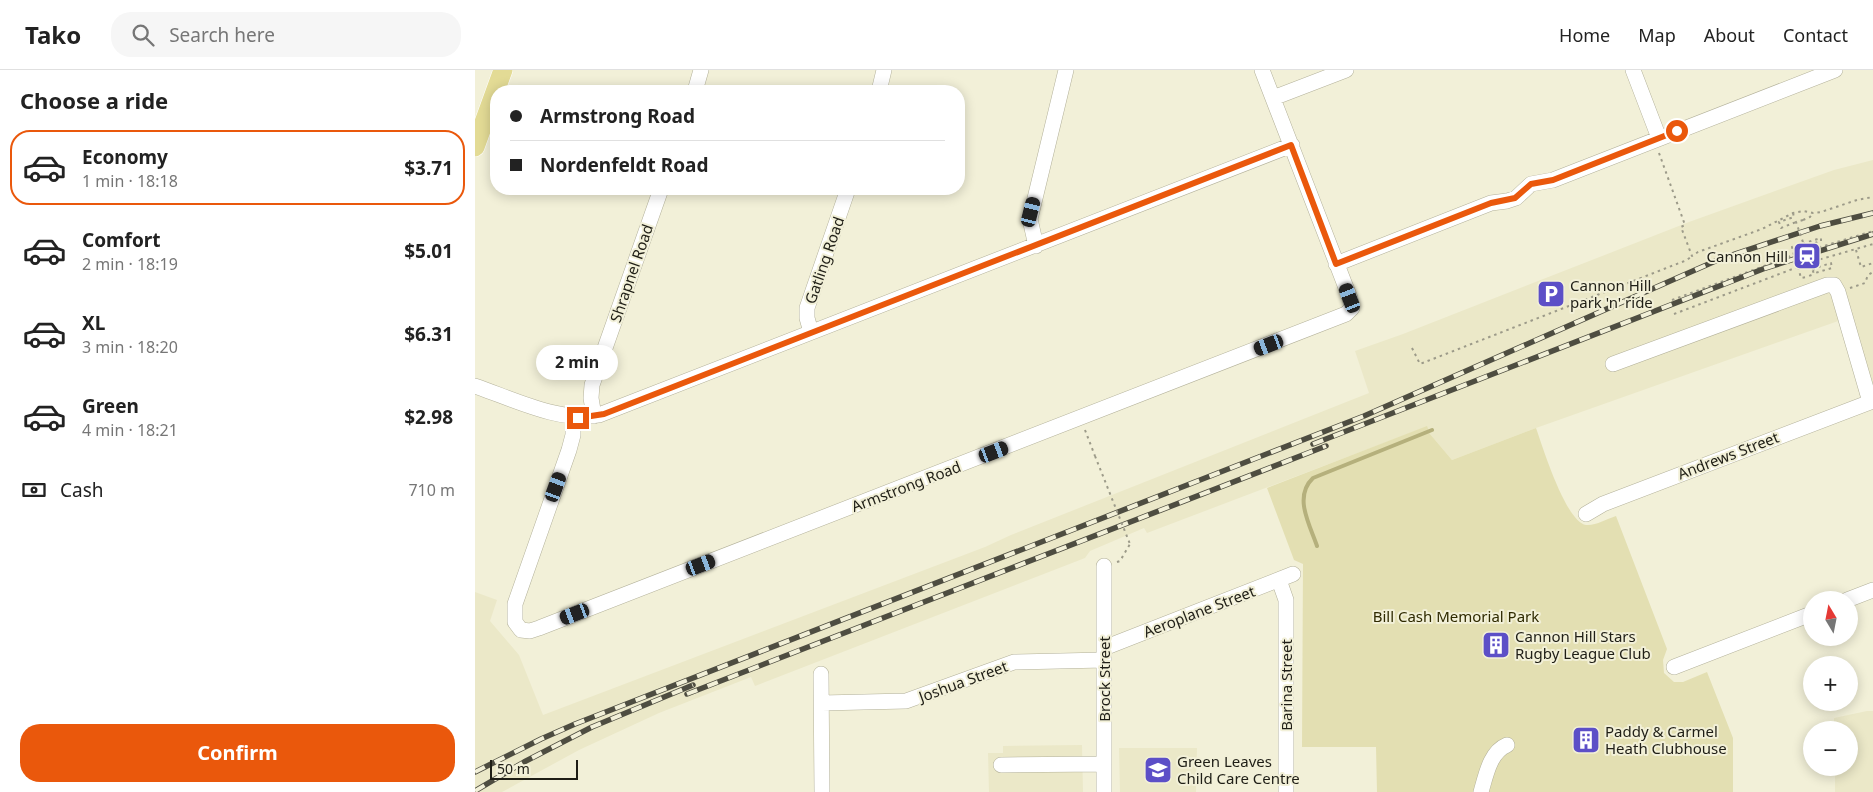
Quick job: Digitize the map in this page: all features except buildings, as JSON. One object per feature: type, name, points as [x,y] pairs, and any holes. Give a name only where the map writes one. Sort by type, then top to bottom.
[{"type":"main road","points":[[498,85],[503,70]]},
{"type":"main road","points":[[475,147],[490,106]]},
{"type":"street","points":[[697,85],[701,70]]},
{"type":"street","points":[[880,85],[884,70]]},
{"type":"street","points":[[1036,246],[1030,219],[1066,70]]},
{"type":"street","points":[[1262,70],[1336,264],[1491,203],[1511,200],[1531,184],[1553,180],[1835,70]]},
{"type":"street","points":[[1273,98],[1346,70]]},
{"type":"street","points":[[1633,70],[1659,138]]},
{"type":"street","points":[[475,386],[548,412],[573,418],[594,416],[1036,246],[1291,145]]},
{"type":"street","name":"Shrapnel Road","points":[[594,416],[590,392],[591,385],[659,195]]},
{"type":"street","name":"Gatling Road","points":[[811,332],[807,318],[807,308],[846,195]]},
{"type":"street","name":"Armstrong Road","points":[[573,418],[573,435],[569,450],[515,604],[514,618],[519,628],[525,631],[539,628],[1348,313],[1352,308],[1351,302],[1336,264]]},
{"type":"street","points":[[1613,364],[1834,284],[1872,401]]},
{"type":"street","name":"Andrews Street","points":[[1585,514],[1603,504],[1872,401]]},
{"type":"street","name":"Brock Street","points":[[1104,566],[1104,792]]},
{"type":"street","name":"Aeroplane Street","points":[[1104,654],[1293,574]]},
{"type":"street","name":"Barina Street","points":[[1279,580],[1286,600],[1286,792]]},
{"type":"street","points":[[1858,596],[1873,590]]},
{"type":"street","points":[[1674,667],[1803,617]]},
{"type":"street","name":"Joshua Street","points":[[822,704],[906,701],[922,697],[1014,662],[1104,654]]},
{"type":"street","points":[[821,674],[822,792]]},
{"type":"street","points":[[1481,792],[1492,758],[1499,748],[1507,745]]},
{"type":"street","points":[[1001,765],[1104,764]]},
{"type":"path","points":[[1659,138],[1657,149],[1685,226],[1681,227],[1692,256]]},
{"type":"path","points":[[1793,213],[1794,217],[1779,222],[1781,228],[1810,217],[1813,213],[1873,197]]},
{"type":"path","points":[[1413,348],[1420,364],[1687,260],[1698,252],[1762,229],[1793,213],[1803,210],[1813,213]]},
{"type":"path","points":[[1796,222],[1814,274],[1801,278],[1798,267]]},
{"type":"path","points":[[1672,300],[1795,255],[1873,231]]},
{"type":"path","points":[[1795,255],[1792,247],[1821,238],[1821,241],[1806,246],[1808,251]]},
{"type":"path","points":[[1674,314],[1811,262],[1873,244]]},
{"type":"path","points":[[1856,249],[1861,267],[1873,264]]},
{"type":"path","points":[[1811,262],[1815,273],[1832,268],[1831,263],[1812,269]]},
{"type":"path","points":[[1838,292],[1865,283],[1873,272]]},
{"type":"path","points":[[1081,418],[1129,544],[1120,561],[1104,566]]},
{"type":"shaded area","points":[[1873,160],[1873,382],[1860,385],[1841,320],[1536,428],[1452,460],[1426,427],[1147,533],[1144,528],[1090,551],[1085,558],[755,686],[751,677],[659,713],[579,750],[502,792],[477,792],[475,790],[475,592],[497,600],[490,621],[519,655],[543,715],[985,547],[1369,393],[1355,351],[1689,222],[1834,170]]},
{"type":"shaded area","points":[[1873,711],[1873,792],[1835,792],[1835,776],[1858,776],[1858,721],[1834,721],[1834,718]]},
{"type":"shaded area","points":[[1082,745],[1083,792],[989,792],[988,753],[1003,753],[1003,746]]},
{"type":"shaded area","name":"Green Leaves Child Care Centre","points":[[1119,748],[1197,748],[1196,792],[1120,792]]},
{"type":"green space","name":"Bill Cash Memorial Park","points":[[1427,426],[1430,434],[1452,460],[1536,428],[1556,483],[1578,521],[1590,525],[1616,516],[1667,649],[1663,660],[1664,673],[1674,682],[1683,682],[1707,672],[1733,738],[1733,792],[1377,792],[1376,747],[1302,747],[1303,564],[1294,560],[1267,488]]},
{"type":"waterway","points":[[1317,546],[1307,520],[1304,502],[1304,494],[1313,478],[1432,430]]},
{"type":"railway","points":[[475,772],[575,724],[1364,416],[1720,259],[1820,226],[1873,213]]},
{"type":"railway","points":[[1313,444],[1763,269],[1873,234]]},
{"type":"railway","points":[[687,694],[1326,446]]},
{"type":"railway","points":[[475,791],[524,762],[592,727],[693,685]]},
{"type":"place","name":"Cannon Hill","points":[[1807,256]]},
{"type":"place","name":"Cannon Hill park 'n' ride","points":[[1551,294]]},
{"type":"place","name":"Cannon Hill Stars Rugby League Club","points":[[1496,645]]},
{"type":"place","name":"Paddy & Carmel Heath Clubhouse","points":[[1586,740]]},
{"type":"place","name":"Green Leaves Child Care Centre","points":[[1158,770]]},
{"type":"route","points":[[578,418],[604,414],[1291,145],[1336,264],[1491,203],[1511,200],[1526,186],[1553,180],[1677,131]]}]
